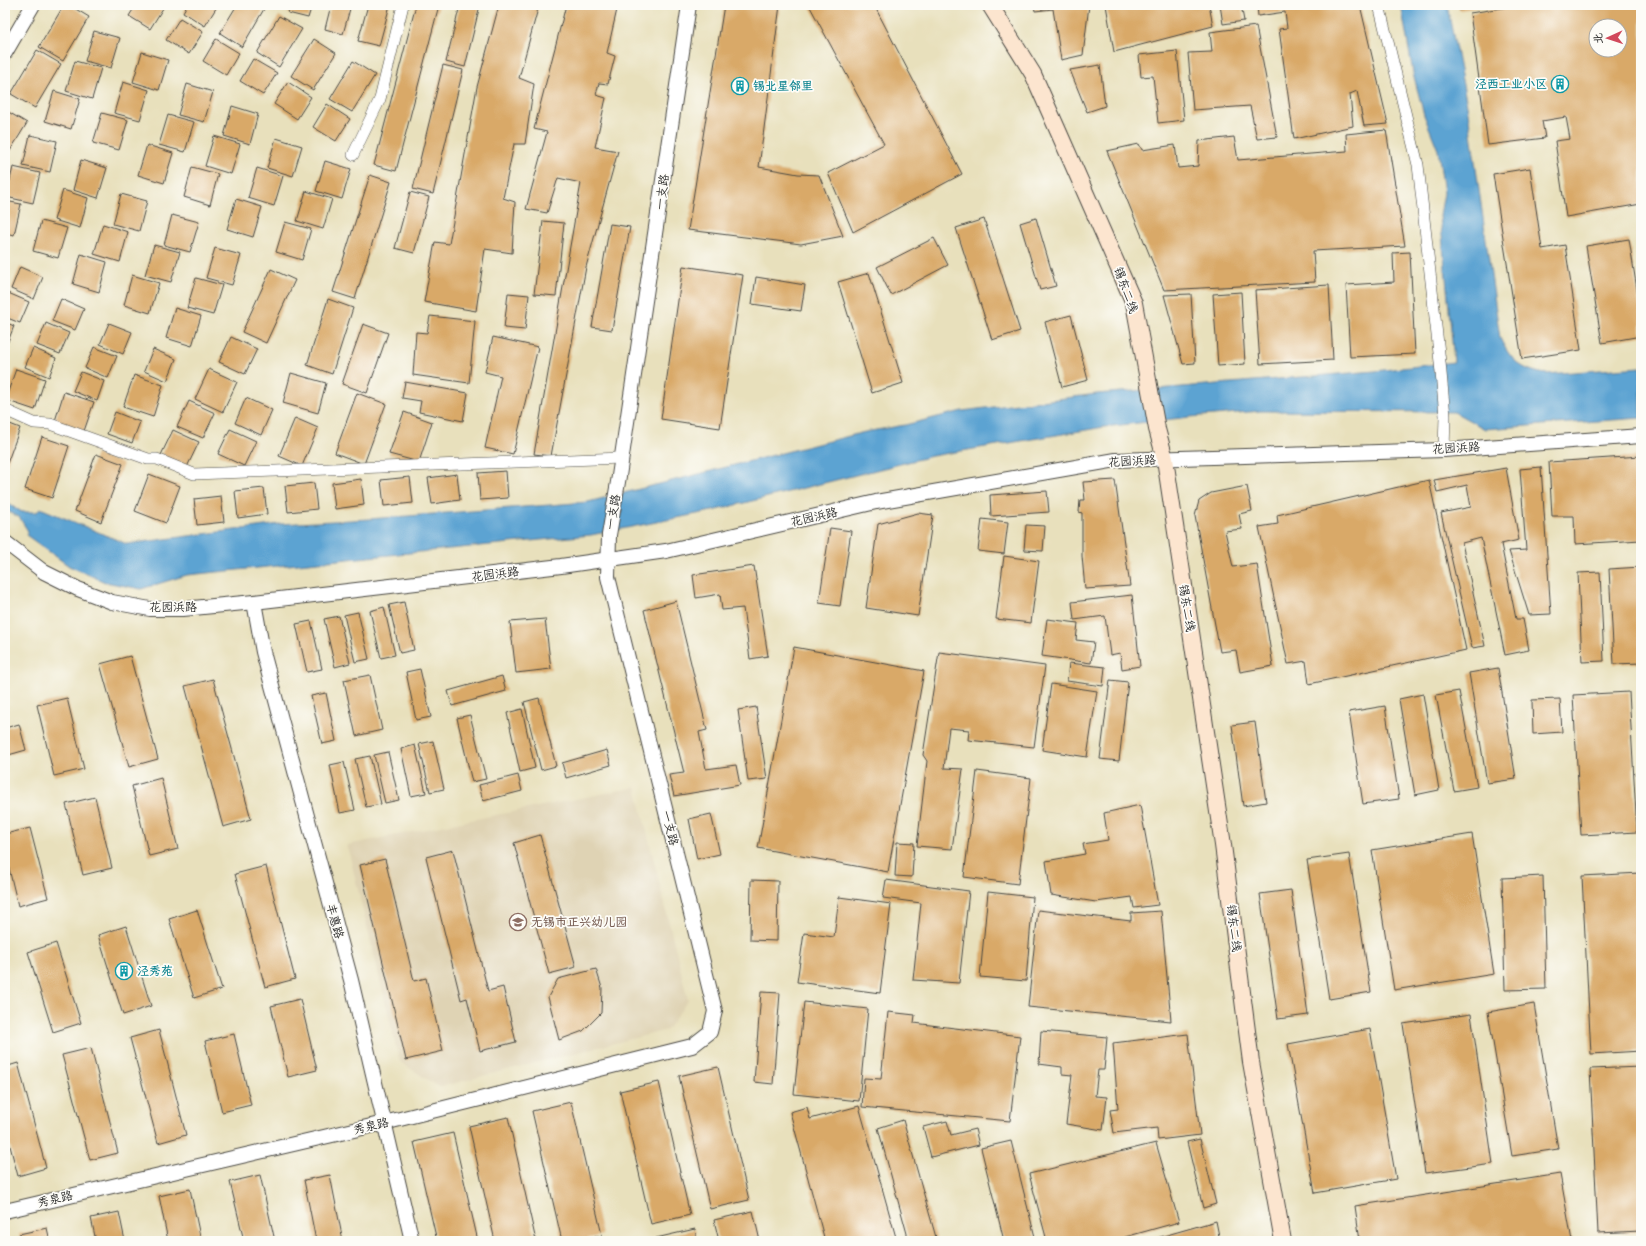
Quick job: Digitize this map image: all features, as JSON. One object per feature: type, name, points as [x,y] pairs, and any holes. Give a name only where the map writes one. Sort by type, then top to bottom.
[{"type":"main road","name":"锡东二线","points":[[990,5],[1033,74],[1134,303],[1157,429],[1164,459],[1223,845],[1251,1062],[1283,1240]]},
{"type":"street","points":[[5,53],[34,5]]},
{"type":"street","points":[[353,154],[380,99],[403,5]]},
{"type":"street","name":"一支路","points":[[689,5],[620,476],[609,535],[608,577],[716,1011]]},
{"type":"street","points":[[1379,5],[1418,165],[1445,416],[1444,450]]},
{"type":"street","points":[[5,410],[34,422],[50,424],[148,459],[157,459],[194,474],[622,458]]},
{"type":"street","name":"花园浜路","points":[[5,542],[44,572],[78,589],[112,602],[150,609],[183,609],[254,602],[666,551],[900,498],[1116,460],[1444,450],[1641,436]]},
{"type":"street","name":"丰惠路","points":[[254,602],[263,652],[351,980],[412,1241]]},
{"type":"street","name":"秀泉路","points":[[5,1211],[384,1124],[692,1046],[710,1032],[716,1011]]},
{"type":"shaded area","name":"无锡市正兴幼儿园","points":[[636,787],[688,1000],[667,1030],[439,1087],[400,1062],[347,845]]},
{"type":"water","points":[[1401,5],[1447,5],[1467,105],[1500,338],[1508,353],[1523,367],[1546,374],[1641,367],[1641,418],[1485,429],[1454,412],[1261,411],[1190,417],[1104,427],[932,456],[712,511],[591,535],[187,575],[141,589],[105,582],[69,566],[26,535],[28,531],[19,517],[5,510],[5,502],[22,512],[37,512],[40,508],[127,544],[280,524],[369,519],[588,502],[865,432],[905,425],[962,411],[1097,394],[1375,371],[1454,362],[1440,215],[1444,193],[1438,150],[1424,115],[1413,73]]},
{"type":"building","points":[[64,5],[69,5],[89,17],[63,61],[39,47]]},
{"type":"building","points":[[136,5],[165,5],[150,29],[129,16]]},
{"type":"building","points":[[187,5],[218,5],[205,26],[183,12]]},
{"type":"building","points":[[237,5],[257,5],[264,9],[242,47],[220,33]]},
{"type":"building","points":[[290,5],[312,5],[308,18],[288,13]]},
{"type":"building","points":[[331,5],[351,5],[343,34],[325,29]]},
{"type":"building","points":[[368,5],[390,5],[379,46],[358,41]]},
{"type":"building","points":[[416,5],[439,5],[396,171],[374,165]]},
{"type":"building","points":[[460,5],[480,5],[465,67],[446,62]]},
{"type":"building","points":[[499,5],[539,5],[519,78],[534,84],[525,144],[514,144],[503,198],[515,202],[512,253],[485,249],[476,311],[424,302],[435,242],[449,244],[477,87]]},
{"type":"building","points":[[566,5],[618,5],[607,53],[615,56],[608,84],[599,83],[596,95],[606,98],[595,147],[618,151],[586,267],[551,456],[534,454],[581,183],[558,178],[547,213],[526,209],[547,132],[534,129]]},
{"type":"building","name":"锡北星邻里","points":[[724,5],[780,5],[759,167],[798,174],[819,175],[843,236],[801,244],[688,230]]},
{"type":"building","name":"锡北星邻里","points":[[809,5],[874,5],[962,174],[853,232],[828,173],[884,144]]},
{"type":"building","points":[[1034,5],[1089,5],[1083,55],[1061,60],[1053,9],[1035,11]]},
{"type":"building","points":[[1106,5],[1209,5],[1213,26],[1114,52]]},
{"type":"building","points":[[1220,5],[1241,5],[1244,21],[1223,24]]},
{"type":"building","points":[[1257,5],[1360,5],[1388,124],[1364,126],[1357,91],[1350,94],[1353,126],[1294,139],[1279,29],[1287,28],[1285,12],[1258,16]]},
{"type":"building","points":[[1458,5],[1488,5],[1488,6],[1459,10]]},
{"type":"building","name":"泾西工业小区","points":[[1521,5],[1641,5],[1641,204],[1566,217],[1555,141],[1570,139],[1566,117],[1542,121],[1545,138],[1488,145],[1470,13]]},
{"type":"building","points":[[279,16],[302,29],[279,67],[257,53]]},
{"type":"building","points":[[180,18],[203,32],[189,54],[166,40]]},
{"type":"building","points":[[1256,26],[1277,137],[1257,139],[1250,106],[1193,110],[1188,53],[1212,52],[1210,32]]},
{"type":"building","points":[[94,31],[120,38],[111,68],[85,61]]},
{"type":"building","points":[[216,39],[239,53],[226,75],[203,61]]},
{"type":"building","points":[[314,39],[336,53],[313,90],[291,76]]},
{"type":"building","points":[[37,50],[61,64],[35,108],[11,94]]},
{"type":"building","points":[[1177,51],[1184,120],[1158,123],[1153,76],[1141,77],[1139,55]]},
{"type":"building","points":[[142,52],[168,60],[159,90],[133,82]]},
{"type":"building","points":[[253,59],[277,73],[263,95],[240,81]]},
{"type":"building","points":[[75,61],[101,68],[92,99],[66,91]]},
{"type":"building","points":[[353,61],[375,75],[352,112],[330,99]]},
{"type":"building","points":[[443,65],[463,70],[433,194],[413,189]]},
{"type":"building","points":[[1100,65],[1105,106],[1087,112],[1070,70]]},
{"type":"building","points":[[123,82],[149,90],[140,120],[114,113]]},
{"type":"building","points":[[288,82],[311,97],[297,119],[274,104]]},
{"type":"building","points":[[187,84],[213,92],[204,122],[178,115]]},
{"type":"building","points":[[54,91],[80,99],[71,129],[45,121]]},
{"type":"building","points":[[327,104],[350,119],[336,141],[313,127]]},
{"type":"building","points":[[232,106],[258,114],[250,144],[224,136]]},
{"type":"building","points":[[5,110],[27,123],[5,159]]},
{"type":"building","points":[[102,113],[128,120],[119,150],[93,143]]},
{"type":"building","points":[[168,115],[194,122],[185,152],[159,145]]},
{"type":"building","points":[[1386,130],[1405,246],[1313,251],[1315,282],[1164,290],[1107,151],[1139,144],[1142,150],[1175,145],[1178,168],[1198,166],[1199,141],[1234,137],[1238,160],[1347,151],[1346,134]]},
{"type":"building","points":[[30,135],[57,141],[50,172],[23,166]]},
{"type":"building","points":[[214,136],[240,144],[231,174],[205,166]]},
{"type":"building","points":[[276,138],[302,146],[293,176],[267,168]]},
{"type":"building","points":[[147,145],[173,153],[164,183],[138,175]]},
{"type":"building","points":[[81,160],[107,168],[98,198],[73,190]]},
{"type":"building","points":[[325,161],[351,169],[342,199],[316,191]]},
{"type":"building","points":[[13,167],[40,173],[33,203],[6,197]]},
{"type":"building","points":[[192,167],[218,174],[210,205],[184,197]]},
{"type":"building","points":[[257,168],[283,176],[274,206],[248,198]]},
{"type":"building","points":[[1530,168],[1542,249],[1565,245],[1581,350],[1522,359],[1493,174]]},
{"type":"building","points":[[370,175],[391,182],[355,299],[333,292]]},
{"type":"building","points":[[63,190],[88,198],[80,228],[54,220]]},
{"type":"building","points":[[306,191],[332,199],[323,229],[297,221]]},
{"type":"building","points":[[410,192],[429,197],[414,253],[395,248]]},
{"type":"building","points":[[121,194],[147,201],[139,231],[113,224]]},
{"type":"building","points":[[236,199],[262,207],[253,237],[227,229]]},
{"type":"building","points":[[5,201],[21,204],[14,235],[5,233]]},
{"type":"building","points":[[172,215],[199,222],[190,252],[164,245]]},
{"type":"building","points":[[1036,218],[1056,286],[1040,290],[1020,223]]},
{"type":"building","points":[[984,219],[1020,331],[992,340],[956,228]]},
{"type":"building","points":[[41,221],[67,228],[58,258],[33,251]]},
{"type":"building","points":[[543,221],[564,223],[556,296],[534,294]]},
{"type":"building","points":[[285,222],[311,229],[302,260],[276,252]]},
{"type":"building","points":[[103,224],[128,232],[120,262],[94,254]]},
{"type":"building","points":[[610,224],[630,227],[612,330],[592,327]]},
{"type":"building","points":[[934,238],[948,265],[891,295],[877,267]]},
{"type":"building","points":[[1629,239],[1641,315],[1641,336],[1602,343],[1586,246]]},
{"type":"building","points":[[154,245],[180,252],[171,282],[145,275]]},
{"type":"building","points":[[215,248],[241,255],[232,285],[206,278]]},
{"type":"building","points":[[1410,252],[1415,354],[1350,357],[1346,285],[1394,282],[1393,253]]},
{"type":"building","points":[[81,254],[107,262],[99,292],[73,284]]},
{"type":"building","points":[[683,266],[743,275],[720,428],[661,419]]},
{"type":"building","points":[[20,267],[43,277],[34,299],[11,289]]},
{"type":"building","points":[[271,269],[295,280],[266,343],[242,332]]},
{"type":"building","points":[[869,273],[903,383],[872,393],[838,282]]},
{"type":"building","points":[[132,275],[159,283],[150,313],[124,305]]},
{"type":"building","points":[[756,277],[805,285],[801,311],[752,304]]},
{"type":"building","points":[[196,278],[222,285],[213,315],[187,308]]},
{"type":"building","points":[[1329,285],[1333,360],[1260,364],[1255,290]]},
{"type":"building","points":[[6,292],[29,302],[20,323],[5,317]]},
{"type":"building","points":[[1241,292],[1245,364],[1218,366],[1213,294]]},
{"type":"building","points":[[508,293],[529,295],[525,330],[504,328]]},
{"type":"building","points":[[1191,294],[1195,363],[1183,364],[1164,295]]},
{"type":"building","points":[[61,299],[84,309],[75,330],[52,321]]},
{"type":"building","points":[[328,299],[353,308],[332,374],[307,365]]},
{"type":"building","points":[[175,308],[201,316],[192,346],[166,338]]},
{"type":"building","points":[[1071,315],[1088,380],[1062,387],[1045,322]]},
{"type":"building","points":[[430,316],[475,321],[469,383],[413,375],[416,332],[427,333]]},
{"type":"building","points":[[5,322],[14,326],[5,349]]},
{"type":"building","points":[[46,323],[69,333],[60,354],[37,345]]},
{"type":"building","points":[[109,323],[132,332],[123,354],[100,344]]},
{"type":"building","points":[[363,324],[388,333],[367,393],[342,384]]},
{"type":"building","points":[[231,337],[257,349],[245,374],[219,362]]},
{"type":"building","points":[[493,337],[538,347],[513,454],[485,448],[501,376],[485,372]]},
{"type":"building","points":[[94,347],[117,356],[108,378],[85,368]]},
{"type":"building","points":[[33,348],[56,358],[49,377],[25,367]]},
{"type":"building","points":[[153,349],[176,359],[167,381],[144,371]]},
{"type":"building","points":[[16,369],[45,379],[35,410],[5,400]]},
{"type":"building","points":[[209,369],[237,382],[223,412],[195,399]]},
{"type":"building","points":[[81,372],[104,381],[97,401],[73,391]]},
{"type":"building","points":[[291,373],[326,383],[318,413],[283,403]]},
{"type":"building","points":[[134,375],[163,385],[153,417],[123,407]]},
{"type":"building","points":[[405,382],[468,393],[463,421],[419,412],[421,401],[402,398]]},
{"type":"building","points":[[64,392],[94,402],[83,434],[54,424]]},
{"type":"building","points":[[357,393],[386,404],[364,464],[335,453]]},
{"type":"building","points":[[246,398],[272,410],[261,435],[235,423]]},
{"type":"building","points":[[189,401],[215,413],[203,438],[177,427]]},
{"type":"building","points":[[115,412],[140,422],[132,443],[107,434]]},
{"type":"building","points":[[404,412],[432,422],[419,462],[389,454]]},
{"type":"building","points":[[295,418],[318,428],[302,466],[279,456]]},
{"type":"building","points":[[5,422],[20,428],[5,469]]},
{"type":"building","points":[[230,429],[256,441],[244,466],[218,454]]},
{"type":"building","points":[[173,430],[199,442],[187,467],[161,455]]},
{"type":"building","points":[[42,437],[69,446],[52,498],[25,489]]},
{"type":"building","points":[[96,454],[123,464],[101,522],[75,511]]},
{"type":"building","points":[[1641,456],[1641,540],[1575,544],[1574,516],[1552,516],[1549,462]]},
{"type":"building","points":[[1541,467],[1551,614],[1529,615],[1509,551],[1526,550],[1520,469]]},
{"type":"building","points":[[1506,468],[1519,540],[1501,544],[1516,619],[1523,619],[1529,650],[1505,655],[1481,538],[1462,543],[1485,646],[1472,648],[1441,513],[1471,507],[1467,485],[1437,492],[1434,480]]},
{"type":"building","points":[[506,471],[508,498],[480,500],[478,473]]},
{"type":"building","points":[[149,474],[180,486],[166,523],[135,511]]},
{"type":"building","points":[[457,474],[460,500],[432,504],[428,478]]},
{"type":"building","points":[[410,477],[413,503],[384,506],[381,480]]},
{"type":"building","points":[[361,479],[364,505],[335,509],[332,483]]},
{"type":"building","points":[[1115,480],[1130,586],[1085,589],[1082,556],[1082,513],[1079,512],[1080,500],[1085,500],[1083,482]]},
{"type":"building","points":[[1429,480],[1466,650],[1309,684],[1306,661],[1288,664],[1259,527],[1278,524],[1277,515]]},
{"type":"building","points":[[314,483],[317,509],[288,512],[285,486]]},
{"type":"building","points":[[1247,486],[1252,511],[1239,514],[1242,529],[1225,531],[1233,567],[1257,564],[1273,666],[1240,672],[1236,650],[1220,652],[1195,516],[1199,501],[1211,493]]},
{"type":"building","points":[[264,488],[267,514],[238,518],[235,491]]},
{"type":"building","points":[[1047,491],[1049,512],[991,516],[990,495]]},
{"type":"building","points":[[221,496],[224,522],[197,525],[194,499]]},
{"type":"building","points":[[918,513],[933,515],[918,616],[866,608],[878,524]]},
{"type":"building","points":[[982,519],[1008,522],[1004,554],[978,551]]},
{"type":"building","points":[[1026,525],[1045,526],[1043,551],[1024,550]]},
{"type":"building","points":[[830,528],[851,531],[840,606],[819,603]]},
{"type":"building","points":[[1004,556],[1039,561],[1031,623],[996,619]]},
{"type":"building","points":[[754,566],[768,656],[750,659],[743,608],[722,610],[720,594],[696,598],[693,575]]},
{"type":"building","points":[[1641,567],[1641,663],[1614,664],[1609,569]]},
{"type":"building","points":[[1600,572],[1604,661],[1582,662],[1578,573]]},
{"type":"building","points":[[1132,595],[1140,666],[1122,669],[1120,653],[1110,655],[1105,616],[1074,620],[1072,602]]},
{"type":"building","points":[[676,601],[707,730],[699,732],[706,769],[736,765],[740,785],[674,796],[669,775],[684,773],[644,610]]},
{"type":"building","points":[[404,602],[414,650],[400,653],[389,605]]},
{"type":"building","points":[[384,607],[395,655],[381,658],[370,611]]},
{"type":"building","points":[[358,612],[369,659],[355,662],[344,615]]},
{"type":"building","points":[[339,616],[350,663],[335,667],[324,619]]},
{"type":"building","points":[[545,619],[551,669],[516,673],[510,622]]},
{"type":"building","points":[[1047,619],[1078,623],[1076,640],[1094,642],[1091,663],[1042,656]]},
{"type":"building","points":[[311,621],[322,669],[307,672],[296,624]]},
{"type":"building","points":[[794,647],[924,671],[888,872],[758,848]]},
{"type":"building","points":[[939,652],[1045,666],[1034,747],[968,740],[969,730],[949,728],[944,768],[963,769],[952,849],[917,846],[927,761],[923,755]]},
{"type":"building","points":[[130,656],[158,759],[129,767],[100,664]]},
{"type":"building","points":[[1069,663],[1105,667],[1103,686],[1067,681]]},
{"type":"building","points":[[1498,668],[1516,779],[1487,783],[1469,673]]},
{"type":"building","points":[[420,669],[431,717],[416,720],[406,672]]},
{"type":"building","points":[[370,675],[382,730],[356,736],[344,680]]},
{"type":"building","points":[[502,676],[506,691],[452,706],[448,691]]},
{"type":"building","points":[[213,679],[251,819],[223,827],[185,686]]},
{"type":"building","points":[[1110,680],[1128,682],[1119,761],[1100,759]]},
{"type":"building","points":[[1051,684],[1097,691],[1087,757],[1042,750]]},
{"type":"building","points":[[1459,691],[1477,787],[1454,791],[1436,695]]},
{"type":"building","points":[[1629,692],[1637,832],[1581,835],[1573,695]]},
{"type":"building","points":[[326,693],[336,741],[322,744],[311,696]]},
{"type":"building","points":[[1423,694],[1439,790],[1415,795],[1399,699]]},
{"type":"building","points":[[67,698],[84,769],[54,776],[37,705]]},
{"type":"building","points":[[539,698],[556,766],[541,770],[524,702]]},
{"type":"building","points":[[1560,699],[1562,732],[1533,734],[1532,700]]},
{"type":"building","points":[[1385,706],[1399,799],[1363,804],[1349,712]]},
{"type":"building","points":[[756,707],[767,779],[748,781],[738,710]]},
{"type":"building","points":[[522,709],[535,768],[520,772],[507,713]]},
{"type":"building","points":[[470,715],[486,779],[472,782],[457,718]]},
{"type":"building","points":[[1255,722],[1266,802],[1243,806],[1232,725]]},
{"type":"building","points":[[19,724],[26,750],[5,756],[5,728]]},
{"type":"building","points":[[433,741],[444,789],[430,792],[419,744]]},
{"type":"building","points":[[415,745],[426,793],[411,796],[401,749]]},
{"type":"building","points":[[607,750],[611,765],[566,778],[562,763]]},
{"type":"building","points":[[388,752],[399,800],[385,803],[374,755]]},
{"type":"building","points":[[370,756],[381,804],[366,807],[355,759]]},
{"type":"building","points":[[344,762],[355,810],[340,813],[330,765]]},
{"type":"building","points":[[977,771],[1031,778],[1018,884],[964,877]]},
{"type":"building","points":[[518,775],[522,791],[483,801],[479,785]]},
{"type":"building","points":[[161,778],[178,849],[149,856],[132,786]]},
{"type":"building","points":[[95,797],[112,868],[83,875],[66,804]]},
{"type":"building","points":[[1140,805],[1158,905],[1134,908],[1132,897],[1096,902],[1051,895],[1046,861],[1085,854],[1083,844],[1108,840],[1104,813]]},
{"type":"building","points":[[711,814],[720,854],[697,859],[689,819]]},
{"type":"building","points":[[30,828],[48,898],[18,906],[5,852],[5,834]]},
{"type":"building","points":[[1472,834],[1494,974],[1394,990],[1372,850]]},
{"type":"building","points":[[540,835],[576,967],[549,974],[514,843]]},
{"type":"building","points":[[897,842],[914,843],[912,877],[895,876]]},
{"type":"building","points":[[453,850],[488,991],[503,987],[516,1042],[480,1051],[467,998],[461,1000],[426,857]]},
{"type":"building","points":[[1349,854],[1371,992],[1329,999],[1307,860]]},
{"type":"building","points":[[385,859],[414,981],[426,978],[443,1051],[406,1060],[360,865]]},
{"type":"building","points":[[266,866],[295,979],[265,987],[235,874]]},
{"type":"building","points":[[1641,873],[1641,1051],[1591,1054],[1582,876]]},
{"type":"building","points":[[1543,876],[1546,989],[1505,990],[1502,878]]},
{"type":"building","points":[[751,880],[778,881],[777,941],[750,940]]},
{"type":"building","points":[[886,880],[969,891],[959,983],[913,980],[921,903],[883,898]]},
{"type":"building","points":[[1291,890],[1308,1015],[1278,1019],[1260,894]]},
{"type":"building","points":[[988,892],[1033,897],[1026,981],[980,977]]},
{"type":"building","points":[[839,897],[891,904],[880,993],[797,982],[804,933],[834,937]]},
{"type":"building","points":[[197,910],[222,989],[194,998],[169,919]]},
{"type":"building","points":[[1038,910],[1131,921],[1131,913],[1161,911],[1171,1021],[1028,1007]]},
{"type":"building","name":"泾秀苑","points":[[126,926],[151,1006],[123,1015],[98,935]]},
{"type":"building","points":[[56,943],[81,1023],[53,1032],[28,952]]},
{"type":"building","points":[[596,969],[602,988],[601,1013],[583,1031],[559,1040],[548,997],[558,979]]},
{"type":"building","points":[[761,992],[780,993],[773,1084],[754,1082]]},
{"type":"building","points":[[300,999],[317,1070],[288,1077],[271,1006]]},
{"type":"building","points":[[804,1002],[868,1009],[859,1101],[794,1094]]},
{"type":"building","points":[[1534,1004],[1558,1149],[1512,1156],[1488,1012]]},
{"type":"building","points":[[888,1012],[915,1015],[914,1023],[1020,1036],[1010,1121],[862,1107],[864,1078],[881,1079]]},
{"type":"building","points":[[1471,1014],[1493,1164],[1425,1173],[1403,1024]]},
{"type":"building","points":[[1370,1029],[1396,1179],[1315,1193],[1288,1044]]},
{"type":"building","points":[[159,1030],[186,1135],[158,1143],[130,1038]]},
{"type":"building","points":[[1041,1031],[1107,1037],[1104,1070],[1098,1070],[1095,1096],[1107,1097],[1103,1130],[1066,1124],[1072,1075],[1062,1074],[1062,1067],[1039,1064]]},
{"type":"building","points":[[234,1034],[251,1105],[222,1112],[205,1041]]},
{"type":"building","points":[[1188,1034],[1200,1135],[1158,1140],[1157,1128],[1114,1133],[1110,1110],[1118,1109],[1113,1043]]},
{"type":"building","points":[[91,1048],[118,1153],[90,1160],[62,1055]]},
{"type":"building","points":[[18,1063],[46,1168],[18,1176],[5,1127],[5,1067]]},
{"type":"building","points":[[718,1067],[749,1200],[710,1209],[679,1076]]},
{"type":"building","points":[[1641,1067],[1641,1231],[1598,1233],[1590,1069]]},
{"type":"building","points":[[659,1082],[690,1215],[651,1224],[620,1091]]},
{"type":"building","points":[[571,1102],[602,1235],[578,1241],[562,1241],[532,1111]]},
{"type":"building","points":[[859,1106],[897,1241],[825,1241],[790,1112],[807,1107],[810,1119]]},
{"type":"building","points":[[508,1117],[536,1241],[495,1241],[469,1126]]},
{"type":"building","points":[[903,1120],[937,1241],[909,1241],[878,1128]]},
{"type":"building","points":[[947,1121],[951,1135],[975,1129],[979,1145],[931,1157],[923,1127]]},
{"type":"building","points":[[453,1133],[478,1241],[437,1241],[414,1142]]},
{"type":"building","points":[[1200,1139],[1216,1204],[1203,1208],[1187,1142]]},
{"type":"building","points":[[1011,1141],[1036,1241],[1004,1241],[981,1148]]},
{"type":"building","points":[[1156,1143],[1179,1222],[1125,1237],[1127,1241],[1047,1241],[1029,1174]]},
{"type":"building","points":[[1560,1174],[1572,1241],[1360,1241],[1355,1206]]},
{"type":"building","points":[[260,1175],[275,1241],[244,1241],[230,1182]]},
{"type":"building","points":[[330,1175],[343,1241],[316,1241],[304,1180]]},
{"type":"building","points":[[190,1189],[201,1241],[168,1241],[159,1196]]},
{"type":"building","points":[[753,1211],[760,1241],[719,1241],[714,1220]]},
{"type":"building","points":[[119,1212],[125,1241],[96,1241],[91,1218]]},
{"type":"building","points":[[1216,1221],[1219,1236],[1200,1241],[1146,1241]]},
{"type":"building","points":[[47,1228],[50,1241],[21,1241],[19,1234]]},
{"type":"building","points":[[695,1229],[697,1241],[656,1241],[656,1238]]},
{"type":"place","name":"泾西工业小区","points":[[1560,84]]},
{"type":"place","name":"锡北星邻里","points":[[740,86]]},
{"type":"place","name":"无锡市正兴幼儿园","points":[[518,922]]},
{"type":"place","name":"泾秀苑","points":[[124,971]]}]
